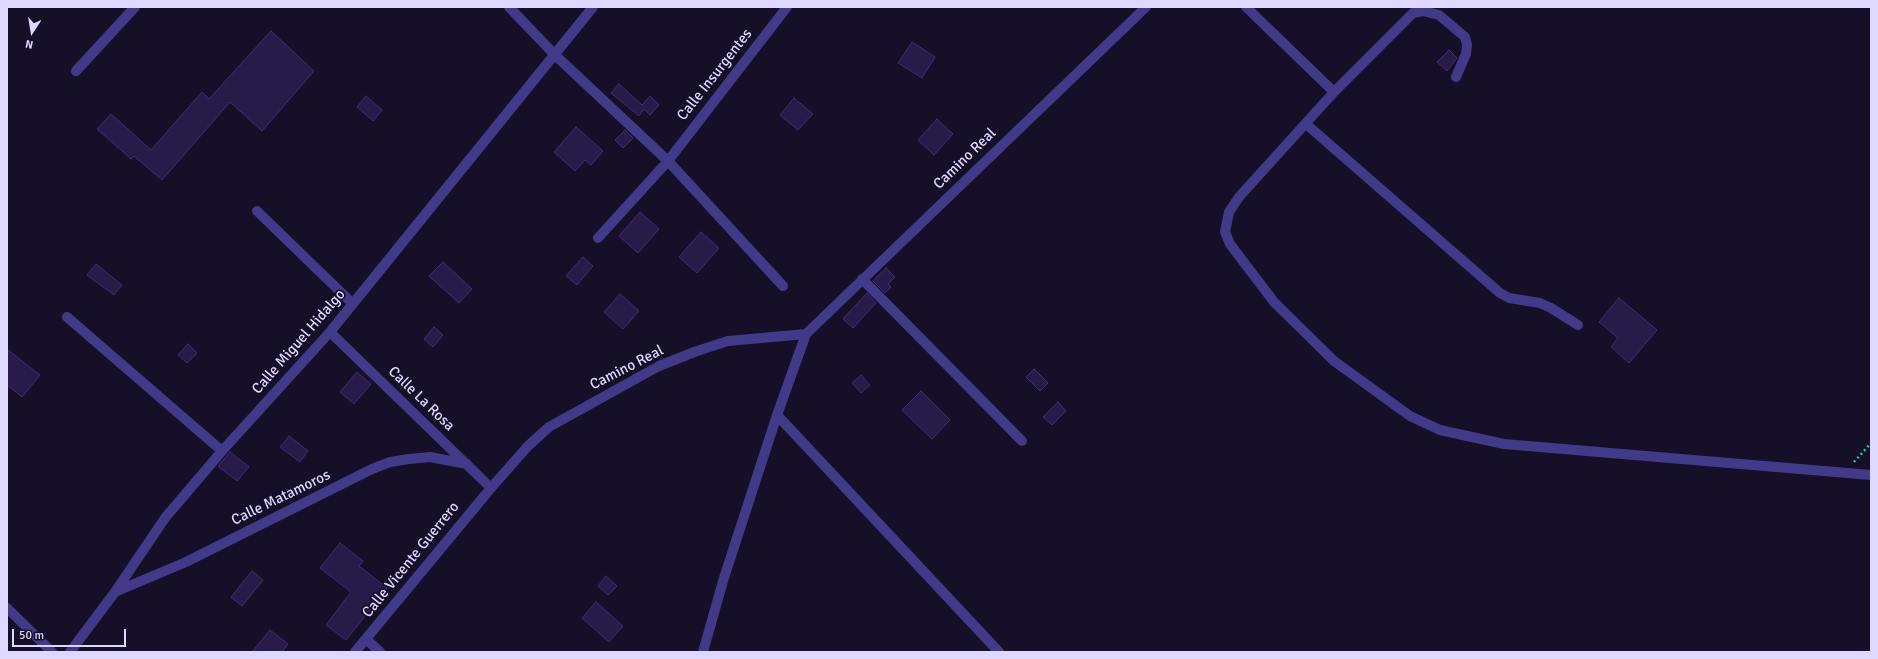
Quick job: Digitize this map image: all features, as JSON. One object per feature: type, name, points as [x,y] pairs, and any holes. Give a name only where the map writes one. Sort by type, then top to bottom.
[{"type":"street","points":[[76,72],[135,7]]},
{"type":"street","points":[[508,7],[554,55],[668,161],[783,286]]},
{"type":"street","name":"Calle Miguel Hidalgo","points":[[70,652],[165,518],[222,450],[330,332],[593,7]]},
{"type":"street","name":"Calle Insurgentes","points":[[598,238],[668,161],[787,7]]},
{"type":"street","name":"Camino Real","points":[[703,652],[723,581],[777,415],[806,334],[862,278],[1146,7]]},
{"type":"street","points":[[1246,7],[1334,92]]},
{"type":"street","points":[[1456,77],[1466,54],[1467,45],[1465,37],[1439,15],[1423,11],[1413,14],[1334,92],[1239,197],[1229,212],[1225,232],[1230,244],[1274,302],[1334,361],[1410,416],[1440,430],[1504,444],[1871,475]]},
{"type":"street","points":[[1306,124],[1500,293],[1509,298],[1545,306],[1578,325]]},
{"type":"street","points":[[257,211],[353,304]]},
{"type":"street","points":[[862,278],[1022,441]]},
{"type":"street","points":[[67,317],[222,450]]},
{"type":"street","name":"Calle La Rosa","points":[[330,332],[491,488]]},
{"type":"street","name":"Camino Real","points":[[491,488],[528,446],[549,427],[660,366],[728,341],[806,334]]},
{"type":"street","points":[[777,415],[999,652]]},
{"type":"street","name":"Calle Matamoros","points":[[114,592],[186,562],[372,469],[390,462],[409,458],[430,457],[467,464]]},
{"type":"street","name":"Calle Vicente Guerrero","points":[[355,652],[491,488]]},
{"type":"street","points":[[7,608],[52,652]]},
{"type":"street","points":[[366,639],[380,652]]},
{"type":"path","points":[[1844,473],[1871,443]]},
{"type":"building","points":[[271,31],[314,71],[262,131],[230,102],[162,180],[134,156],[131,159],[97,129],[111,114],[151,150],[202,92],[209,99]]},
{"type":"building","points":[[912,42],[935,57],[922,78],[898,63]]},
{"type":"building","points":[[1449,50],[1457,58],[1447,71],[1437,62]]},
{"type":"building","points":[[619,84],[642,105],[650,96],[659,105],[650,115],[644,109],[639,116],[611,93]]},
{"type":"building","points":[[366,96],[382,110],[373,121],[357,107]]},
{"type":"building","points":[[794,98],[813,114],[798,130],[780,115]]},
{"type":"building","points":[[937,119],[953,134],[934,155],[918,140]]},
{"type":"building","points":[[576,127],[603,151],[591,165],[585,160],[575,171],[554,152]]},
{"type":"building","points":[[625,130],[633,138],[623,148],[615,140]]},
{"type":"building","points":[[640,212],[659,229],[638,253],[619,236]]},
{"type":"building","points":[[701,232],[719,248],[697,273],[679,257]]},
{"type":"building","points":[[583,257],[593,266],[577,285],[566,276]]},
{"type":"building","points":[[443,262],[472,289],[459,303],[429,276]]},
{"type":"building","points":[[96,264],[122,285],[114,295],[87,275]]},
{"type":"building","points":[[886,268],[895,277],[888,284],[891,287],[885,293],[873,281]]},
{"type":"building","points":[[867,293],[876,303],[853,328],[843,319]]},
{"type":"building","points":[[620,294],[639,311],[623,329],[604,312]]},
{"type":"building","points":[[1619,298],[1657,330],[1629,363],[1611,347],[1618,338],[1599,322]]},
{"type":"building","points":[[434,327],[443,335],[433,347],[424,339]]},
{"type":"building","points":[[188,344],[197,353],[187,363],[178,355]]},
{"type":"building","points":[[7,349],[40,375],[22,397],[7,385]]},
{"type":"building","points":[[1034,369],[1048,383],[1040,391],[1026,377]]},
{"type":"building","points":[[357,372],[371,384],[354,404],[340,392]]},
{"type":"building","points":[[861,375],[870,385],[861,393],[852,383]]},
{"type":"building","points":[[921,391],[950,420],[932,439],[902,410]]},
{"type":"building","points":[[1058,402],[1066,411],[1052,425],[1043,417]]},
{"type":"building","points":[[289,436],[308,451],[300,462],[280,447]]},
{"type":"building","points":[[230,452],[249,467],[237,481],[218,466]]},
{"type":"building","points":[[340,543],[363,561],[359,566],[387,588],[346,640],[326,625],[351,592],[320,568]]},
{"type":"building","points":[[252,571],[263,580],[242,606],[231,597]]},
{"type":"building","points":[[606,576],[617,586],[608,595],[598,586]]},
{"type":"building","points":[[596,602],[623,626],[609,642],[582,618]]},
{"type":"building","points":[[270,630],[288,644],[282,652],[252,652]]}]
